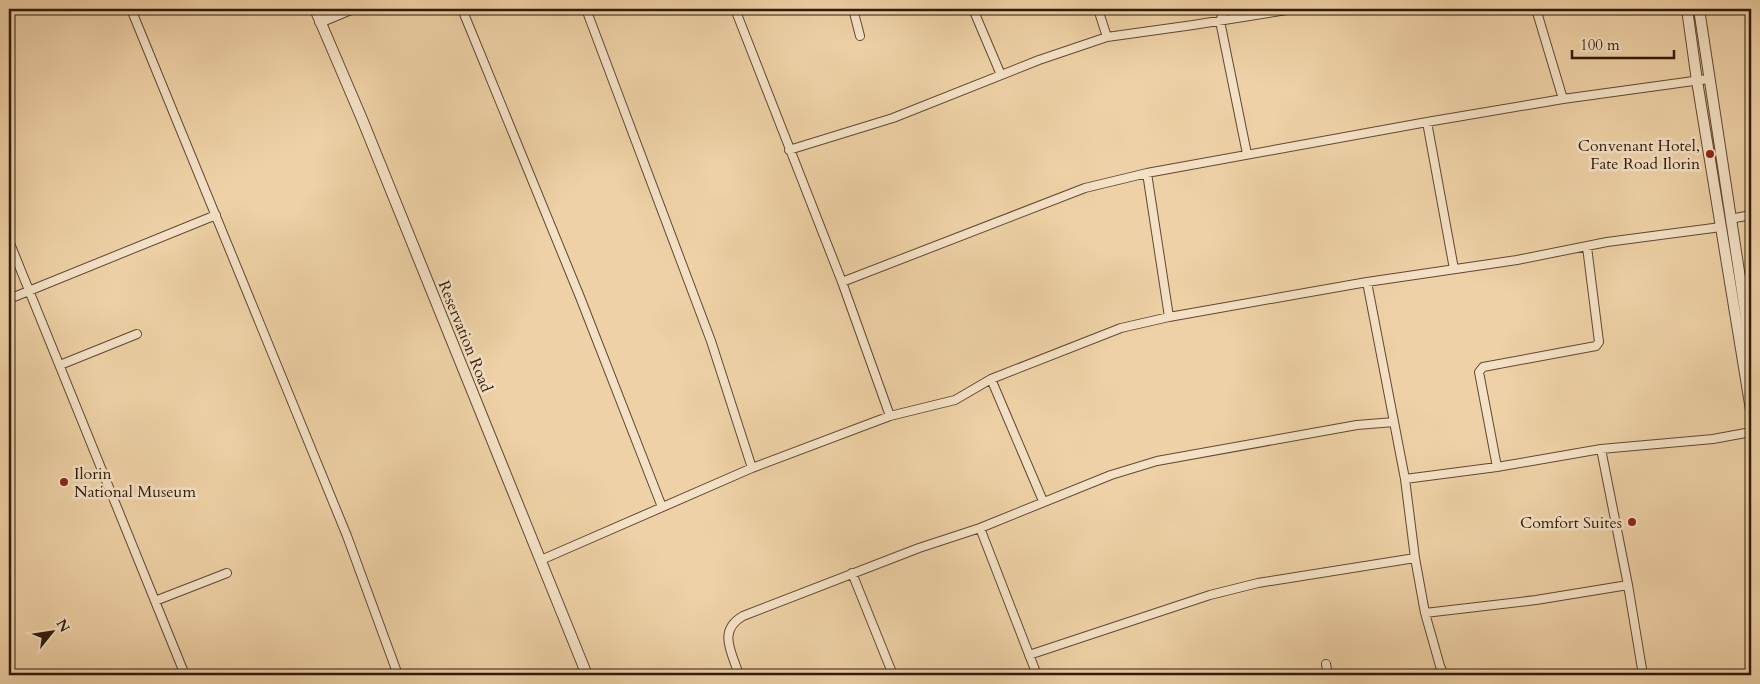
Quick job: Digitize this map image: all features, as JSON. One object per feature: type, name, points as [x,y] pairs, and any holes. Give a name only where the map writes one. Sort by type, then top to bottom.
[{"type":"street","points":[[132,9],[347,536],[398,675]]},
{"type":"street","name":"Reservation Road","points":[[315,9],[362,119],[588,675]]},
{"type":"street","points":[[320,22],[351,9]]},
{"type":"street","points":[[462,9],[584,306],[662,507]]},
{"type":"street","points":[[586,9],[711,341],[752,468]]},
{"type":"street","points":[[735,9],[842,282],[890,416]]},
{"type":"street","points":[[853,9],[860,36]]},
{"type":"street","points":[[974,9],[1001,75]]},
{"type":"street","points":[[1098,9],[1107,37]]},
{"type":"street","points":[[1226,9],[1220,21],[1247,154]]},
{"type":"street","points":[[1230,9],[1233,19]]},
{"type":"street","points":[[789,150],[893,118],[1039,60],[1107,37],[1293,9]]},
{"type":"street","points":[[1536,9],[1563,99]]},
{"type":"street","points":[[1687,9],[1697,82],[1751,410]]},
{"type":"street","points":[[1699,9],[1708,79],[1751,350]]},
{"type":"street","points":[[842,282],[1085,188],[1147,173],[1563,99],[1708,79]]},
{"type":"street","points":[[1427,122],[1454,269]]},
{"type":"street","points":[[1147,173],[1169,317]]},
{"type":"street","points":[[1730,219],[1751,214]]},
{"type":"street","points":[[9,298],[216,215]]},
{"type":"street","points":[[541,560],[752,468],[890,416],[955,400],[991,379],[1120,328],[1169,317],[1367,282],[1616,241],[1721,227]]},
{"type":"street","points":[[9,241],[184,675]]},
{"type":"street","points":[[1497,467],[1480,372],[1483,367],[1596,346],[1599,342],[1587,247]]},
{"type":"street","points":[[1367,282],[1405,479],[1415,558],[1425,613],[1444,675]]},
{"type":"street","points":[[60,365],[137,334]]},
{"type":"street","points":[[991,379],[1043,501]]},
{"type":"street","points":[[739,675],[727,639],[731,624],[743,616],[852,573],[956,534],[980,528],[1111,475],[1157,461],[1357,425],[1394,422]]},
{"type":"street","points":[[1405,479],[1497,467],[1601,449],[1713,439],[1751,432]]},
{"type":"street","points":[[1601,449],[1628,585],[1643,675]]},
{"type":"street","points":[[980,528],[1037,675]]},
{"type":"street","points":[[1029,655],[1210,595],[1258,583],[1415,558]]},
{"type":"street","points":[[155,601],[228,573]]},
{"type":"street","points":[[852,573],[893,675]]},
{"type":"street","points":[[1425,613],[1536,600],[1628,585]]},
{"type":"street","points":[[1326,664],[1328,675]]},
{"type":"place","name":"Convenant Hotel, Fate Road Ilorin","points":[[1710,154]]},
{"type":"place","name":"Ilorin National Museum","points":[[64,482]]},
{"type":"place","name":"Comfort Suites","points":[[1632,522]]}]
